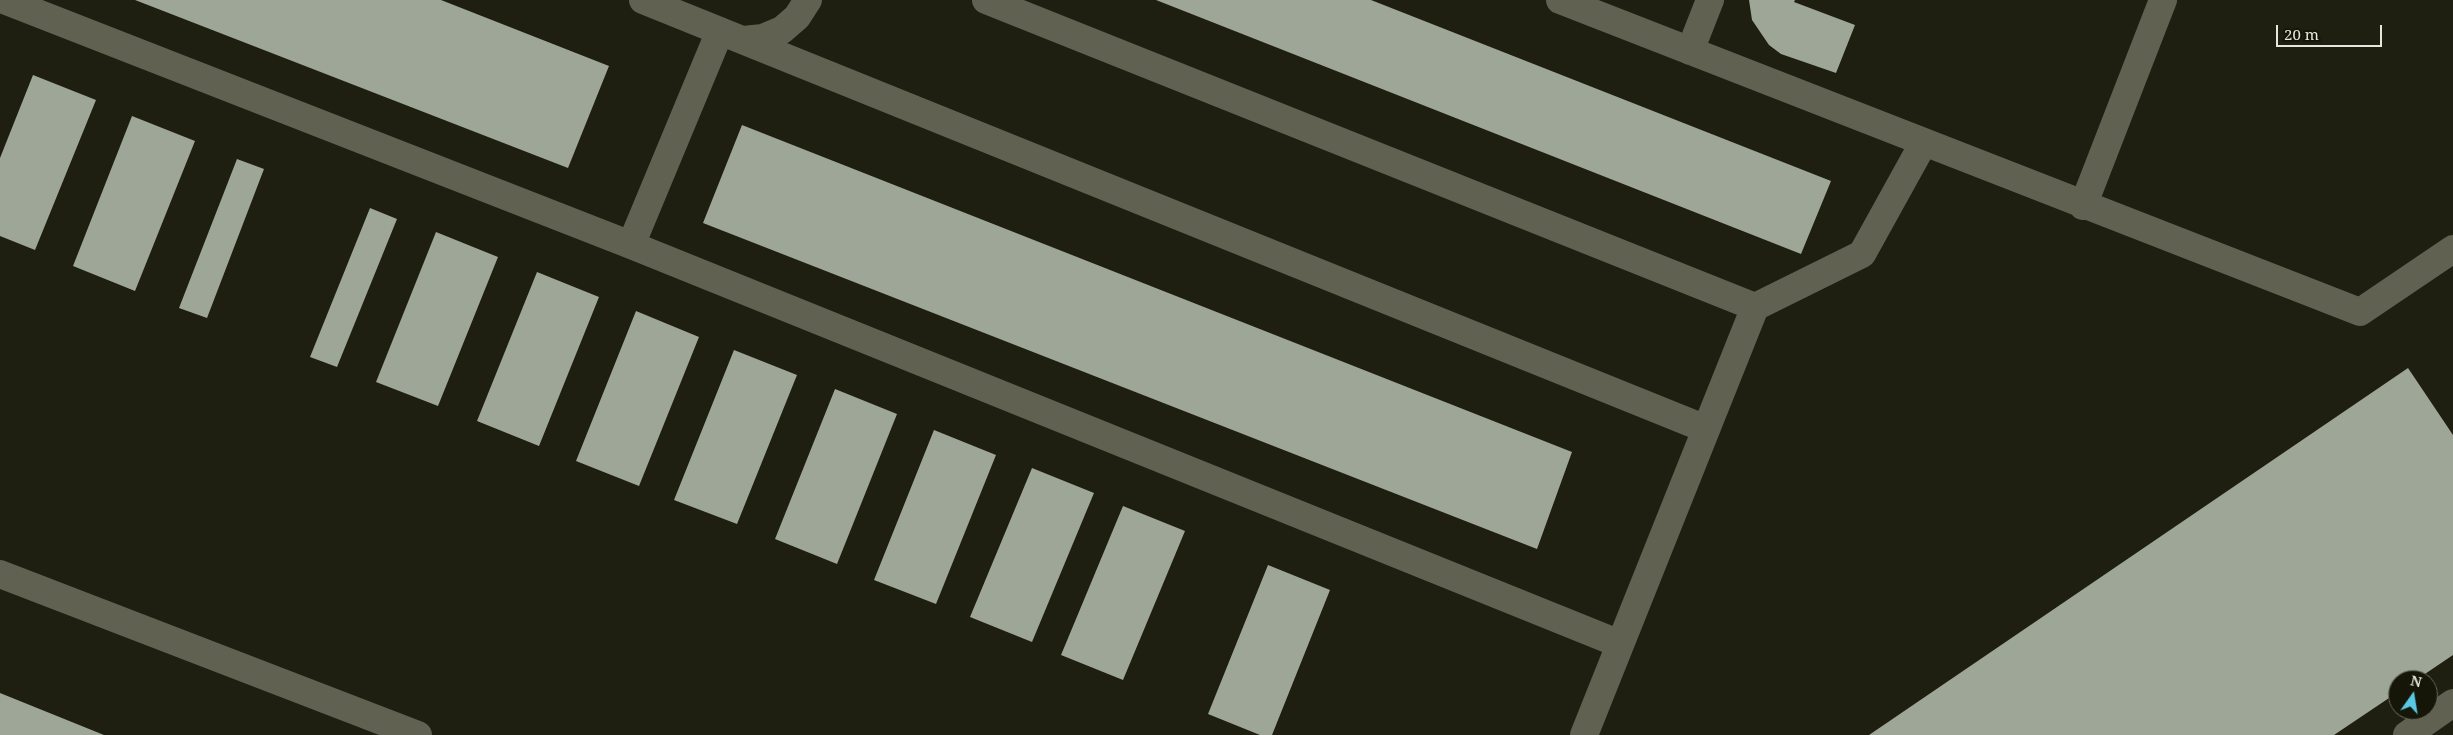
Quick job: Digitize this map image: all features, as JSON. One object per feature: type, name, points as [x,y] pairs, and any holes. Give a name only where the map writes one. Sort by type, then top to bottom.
[{"type":"lane","points":[[4,0],[631,245],[1620,644]]},
{"type":"lane","points":[[643,0],[666,6],[731,35],[1706,429]]},
{"type":"lane","points":[[731,35],[763,38],[782,30],[797,17],[808,0]]},
{"type":"lane","points":[[986,0],[1755,307]]},
{"type":"lane","points":[[1560,0],[2083,206],[2360,312],[2453,249]]},
{"type":"lane","points":[[1690,51],[1710,0]]},
{"type":"lane","points":[[2083,206],[2163,0]]},
{"type":"lane","points":[[631,245],[731,35]]},
{"type":"lane","points":[[1584,735],[1755,307],[1862,254],[1924,142]]},
{"type":"lane","points":[[0,574],[418,735]]},
{"type":"lane","points":[[2407,735],[2453,703]]},
{"type":"building","points":[[135,0],[441,0],[609,66],[568,168]]},
{"type":"building","points":[[1156,0],[1371,0],[1831,181],[1801,254]]},
{"type":"building","points":[[1749,0],[1795,0],[1794,2],[1855,25],[1836,73],[1781,54],[1769,45],[1752,20]]},
{"type":"building","points":[[33,75],[96,100],[35,250],[0,236],[0,158]]},
{"type":"building","points":[[132,116],[195,141],[135,291],[73,266]]},
{"type":"building","points":[[742,125],[1572,452],[1537,549],[703,223]]},
{"type":"building","points":[[237,159],[264,169],[207,318],[179,308]]},
{"type":"building","points":[[370,208],[397,219],[337,367],[310,357]]},
{"type":"building","points":[[436,232],[498,257],[438,406],[376,382]]},
{"type":"building","points":[[537,272],[599,297],[539,446],[477,421]]},
{"type":"building","points":[[636,311],[699,337],[639,486],[576,461]]},
{"type":"building","points":[[734,350],[797,375],[737,524],[674,500]]},
{"type":"building","points":[[2408,368],[2453,435],[2453,655],[2431,670],[2388,670],[2388,699],[2334,735],[1869,735]]},
{"type":"building","points":[[835,389],[897,414],[837,564],[775,539]]},
{"type":"building","points":[[934,430],[996,455],[936,604],[874,580]]},
{"type":"building","points":[[1032,468],[1094,493],[1032,642],[970,617]]},
{"type":"building","points":[[1123,506],[1185,531],[1123,680],[1061,655]]},
{"type":"building","points":[[1268,565],[1330,590],[1272,735],[1260,735],[1208,714]]},
{"type":"building","points":[[0,693],[104,735],[0,735]]}]
